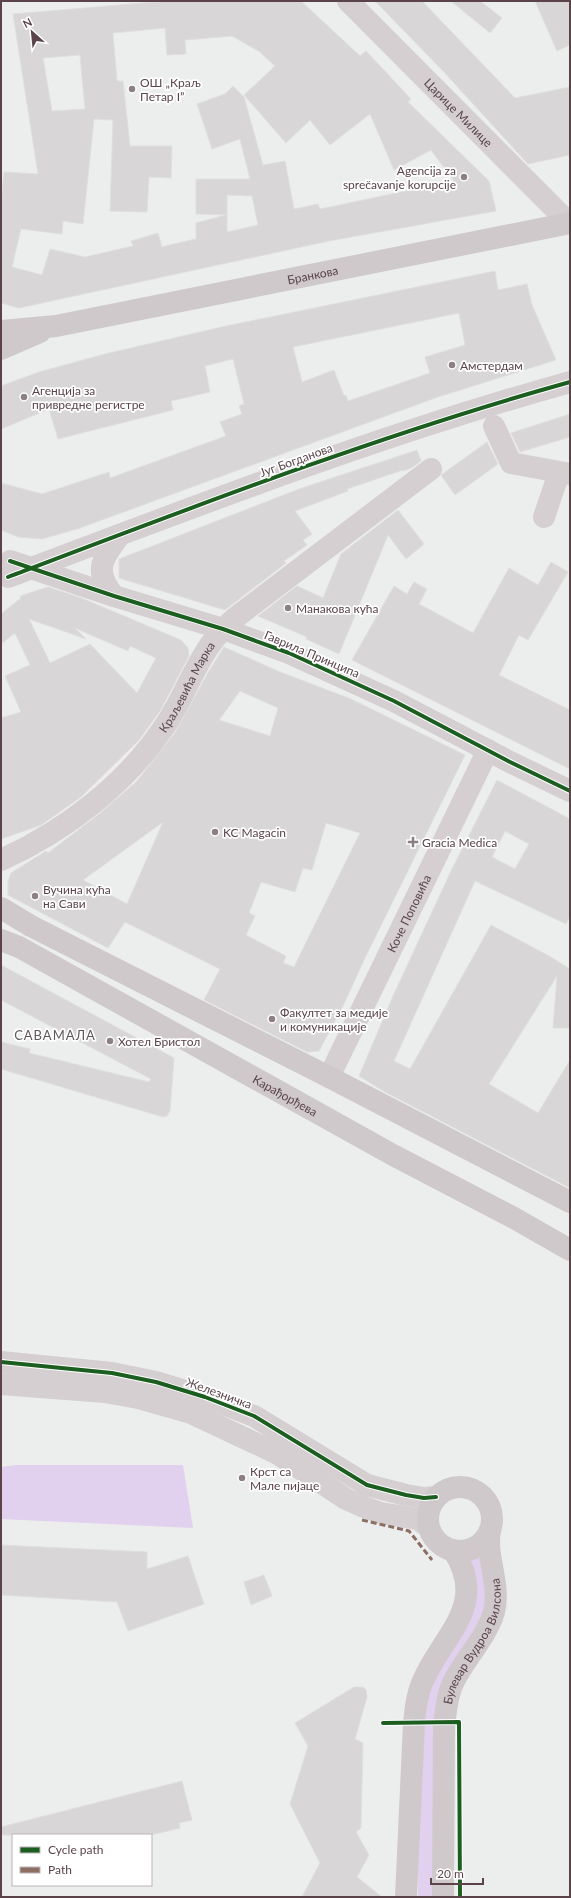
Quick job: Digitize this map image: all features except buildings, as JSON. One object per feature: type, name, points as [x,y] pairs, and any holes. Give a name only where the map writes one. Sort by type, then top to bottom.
[{"type":"main road","name":"Бранкова","points":[[1,331],[56,326],[569,223]]},
{"type":"main road","name":"Бранкова","points":[[1,349],[56,326]]},
{"type":"main road","points":[[1,908],[38,929],[570,1202]]},
{"type":"main road","name":"Карађорђева","points":[[1,940],[19,947],[393,1155],[514,1218],[570,1250]]},
{"type":"main road","points":[[455,1487],[467,1487],[480,1493],[489,1505],[491,1513],[490,1530],[482,1542],[474,1548],[462,1551],[453,1550],[439,1544],[434,1539],[428,1527],[427,1520],[429,1508],[436,1497],[443,1491],[455,1487]]},
{"type":"main road","name":"Булевар Вудроа Вилсона","points":[[443,1897],[444,1726],[447,1701],[453,1682],[474,1650],[493,1614],[496,1586],[489,1544],[490,1530]]},
{"type":"main road","name":"Булевар Вудроа Вилсона","points":[[406,1897],[414,1722],[418,1700],[422,1683],[464,1608],[466,1595],[466,1578],[462,1564],[453,1550]]},
{"type":"street","name":"Царице Милице","points":[[348,1],[569,223]]},
{"type":"street","name":"Југ Богданова","points":[[33,568],[232,493],[436,421],[570,382]]},
{"type":"street","points":[[494,426],[511,463],[564,473],[544,517]]},
{"type":"street","name":"Краљевића Марка","points":[[1,860],[45,837],[72,819],[126,774],[165,726],[210,645],[223,629],[431,469]]},
{"type":"street","points":[[114,596],[106,586],[102,577],[101,567],[108,551],[119,536]]},
{"type":"street","name":"Гаврила Принципа","points":[[5,568],[33,568],[114,596],[223,629],[289,653],[394,701],[570,791]]},
{"type":"street","name":"Коче Поповића","points":[[329,1077],[488,750]]},
{"type":"street","name":"Железничка","points":[[1,1362],[112,1373],[156,1382],[205,1397],[254,1416],[367,1485],[406,1495],[424,1498],[436,1497]]},
{"type":"street","points":[[1,1384],[105,1392],[138,1398],[191,1413],[278,1454],[346,1499],[364,1508],[381,1513],[418,1519],[428,1527]]},
{"type":"shaded area","points":[[16,1465],[183,1465],[193,1528],[1,1519],[1,1467]]},
{"type":"shaded area","points":[[482,1551],[487,1606],[454,1667],[434,1897],[418,1897],[419,1733],[424,1693],[459,1631],[463,1554]]},
{"type":"marked path","points":[[362,1520],[409,1531],[432,1560]]},
{"type":"cycle path","points":[[8,577],[287,473],[428,425],[570,382]]},
{"type":"cycle path","points":[[10,561],[114,596],[223,629],[289,653],[394,701],[510,762],[570,791]]},
{"type":"cycle path","points":[[1,1362],[112,1373],[156,1382],[205,1397],[254,1416],[367,1485],[406,1495],[424,1498],[436,1497]]},
{"type":"cycle path","points":[[383,1723],[459,1722],[460,1897]]},
{"type":"place","name":"ОШ „Краљ Петар I”","points":[[132,89]]},
{"type":"place","name":"Agencija za sprečavanje korupcije","points":[[464,177]]},
{"type":"place","name":"Амстердам","points":[[452,365]]},
{"type":"place","name":"Агенција за привредне регистре","points":[[24,397]]},
{"type":"place","name":"Манакова кућа","points":[[288,608]]},
{"type":"place","name":"KC Magacin","points":[[215,832]]},
{"type":"place","name":"Gracia Medica","points":[[413,842]]},
{"type":"place","name":"Вучина кућа на Сави","points":[[35,896]]},
{"type":"place","name":"Факултет за медије и комуникације","points":[[272,1019]]},
{"type":"place","name":"Хотел Бристол","points":[[110,1041]]},
{"type":"place","name":"Крст са Мале пијаце","points":[[242,1478]]},
{"type":"district","name":"САВАМАЛА","points":[[55,1035]]}]
